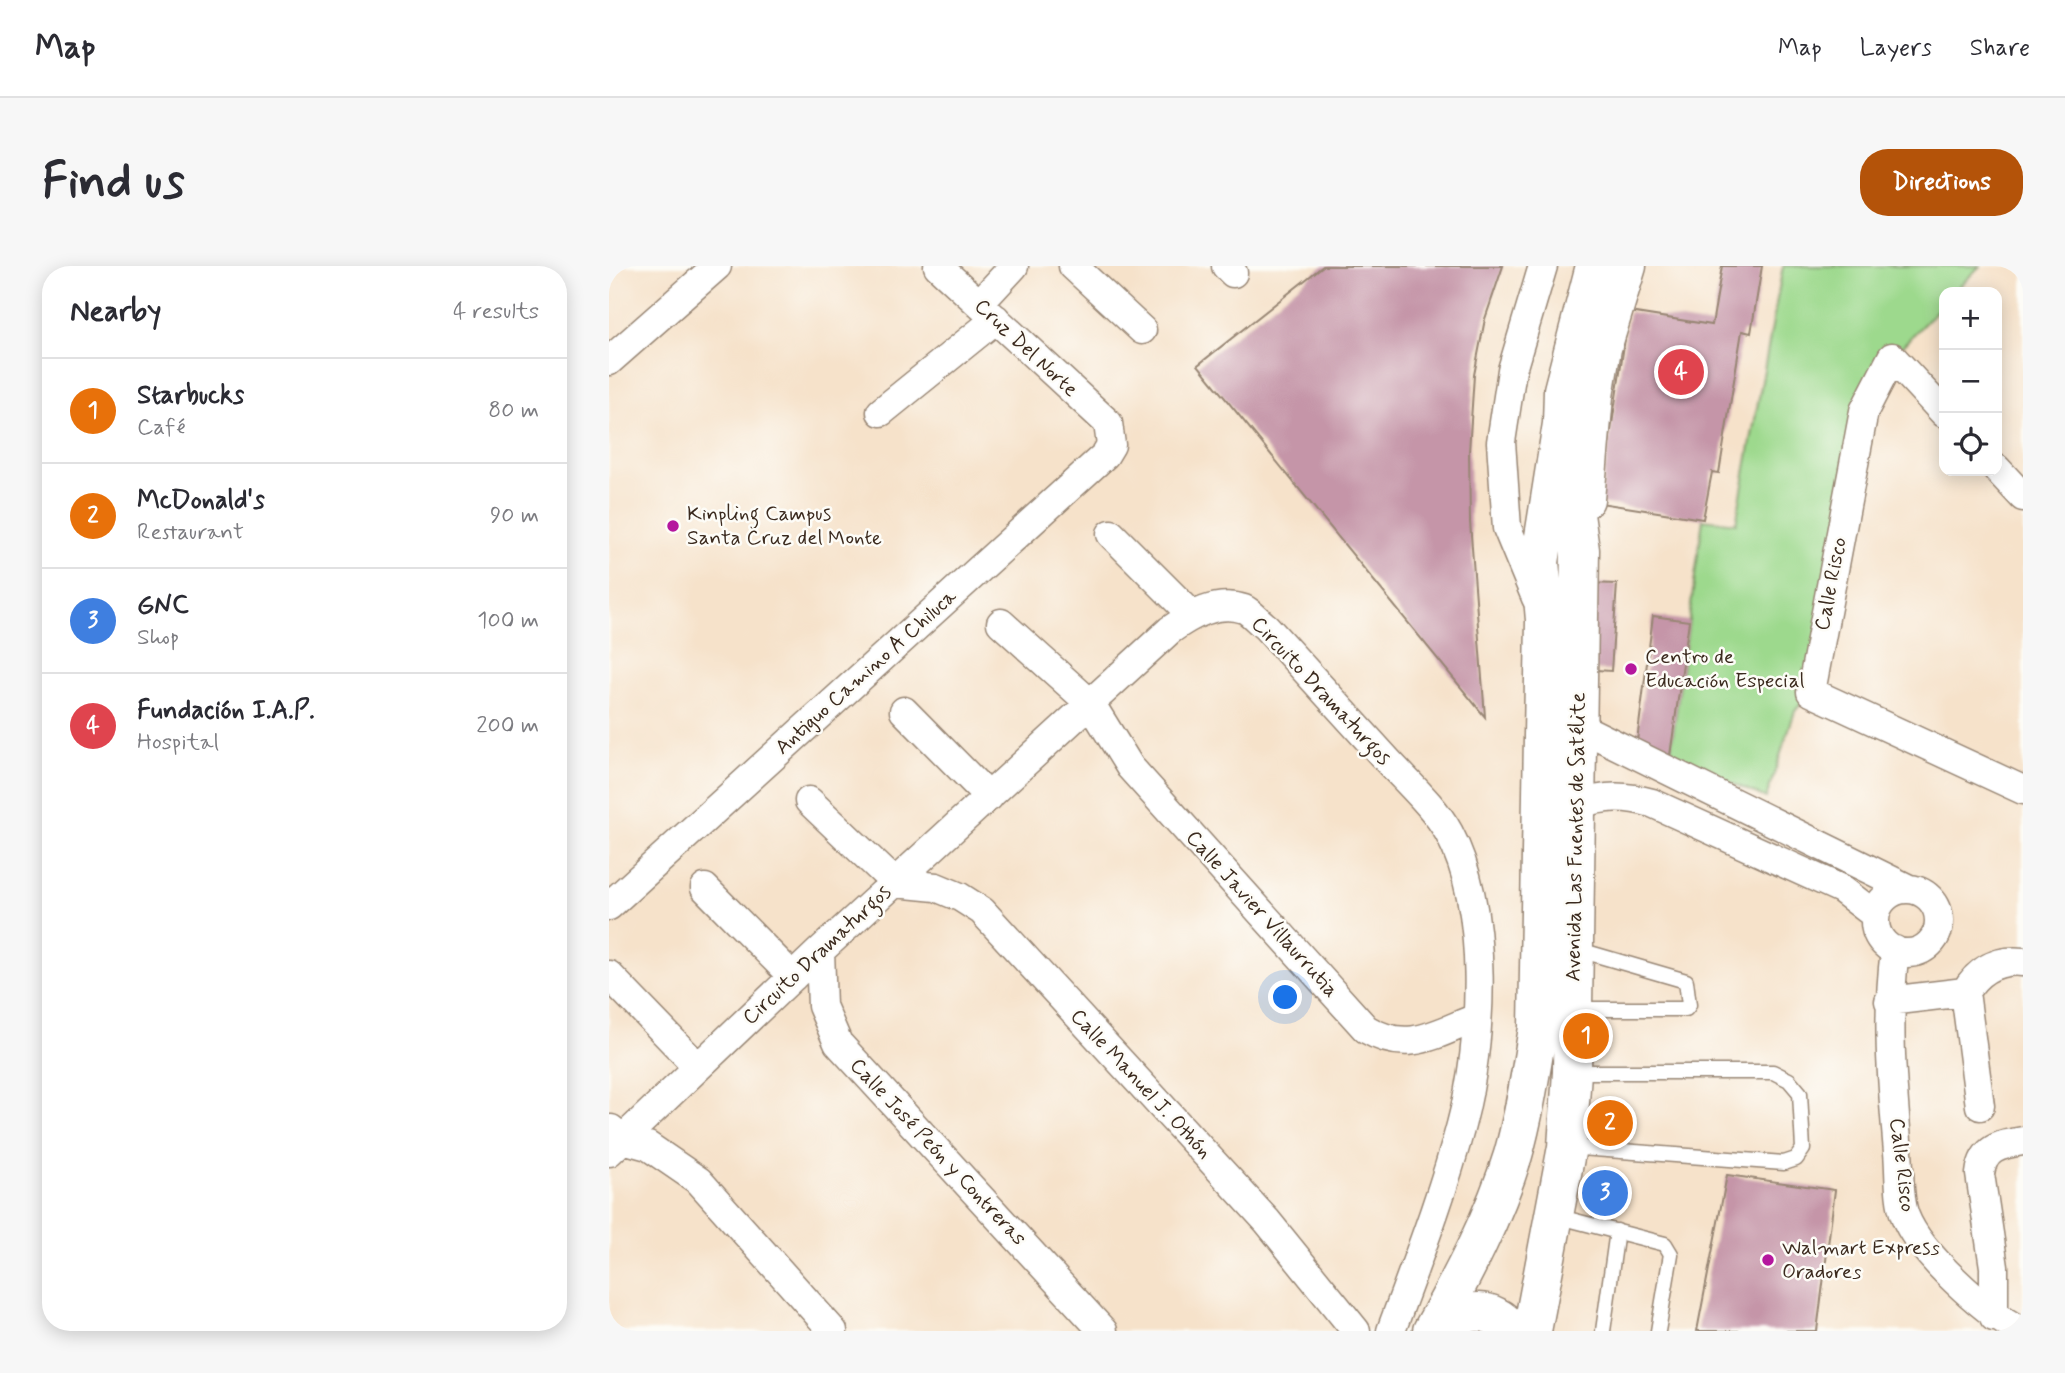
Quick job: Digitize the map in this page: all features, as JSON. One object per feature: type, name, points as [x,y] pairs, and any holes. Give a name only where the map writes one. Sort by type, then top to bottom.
[{"type":"main road","points":[[1541,562],[1535,466],[1551,329],[1569,266]]},
{"type":"main road","name":"Avenida Las Fuentes de Satélite","points":[[1432,1331],[1493,1212],[1513,1155],[1528,1092],[1538,1028],[1545,620],[1541,562],[1562,407],[1595,266]]},
{"type":"main road","points":[[1580,550],[1596,384],[1602,348],[1627,266]]},
{"type":"main road","name":"Avenida Las Fuentes de Satélite","points":[[1532,1331],[1567,1147],[1572,1072],[1580,550],[1562,407]]},
{"type":"main road","points":[[1432,1331],[1457,1316],[1482,1311],[1504,1321],[1513,1331]]},
{"type":"street","points":[[609,360],[716,266]]},
{"type":"street","name":"Cruz Del Norte","points":[[938,266],[1108,423],[1111,432]]},
{"type":"street","points":[[881,412],[988,312],[1014,266]]},
{"type":"street","points":[[1073,266],[1142,330]]},
{"type":"street","name":"Avenida Las Fuentes de Satélite","points":[[1543,266],[1512,370],[1501,442],[1507,528],[1545,620]]},
{"type":"street","name":"Calle Risco","points":[[1939,408],[1892,357],[1864,411],[1811,692],[2023,790]]},
{"type":"street","name":"Antiguo Camino A Chiluca","points":[[609,906],[1105,455],[1111,445],[1111,432]]},
{"type":"street","points":[[2002,473],[2023,496]]},
{"type":"street","points":[[1111,534],[1192,615]]},
{"type":"street","name":"Circuito Dramaturgos","points":[[614,1140],[698,1067],[820,951],[1170,630],[1192,615],[1210,608],[1244,610],[1266,627],[1433,810],[1448,831],[1460,857],[1477,926],[1476,1018],[1462,1124],[1391,1331]]},
{"type":"street","name":"Calle Javier Villaurrutia","points":[[1000,623],[1091,704],[1130,767],[1366,1029],[1396,1042],[1430,1037],[1476,1018]]},
{"type":"street","points":[[904,711],[989,797]]},
{"type":"street","points":[[1578,726],[1928,897],[1935,905],[1938,927],[1927,946],[1906,953],[1895,950],[1878,936],[1875,915],[1887,896],[1907,888]]},
{"type":"street","points":[[1578,804],[1608,796],[1626,795],[1652,803],[1841,888],[1875,915]]},
{"type":"street","points":[[809,801],[895,883]]},
{"type":"street","name":"Calle Manuel J. Othón","points":[[895,883],[936,887],[960,897],[982,911],[1267,1222],[1356,1331]]},
{"type":"street","points":[[705,888],[793,977]]},
{"type":"street","name":"Calle Risco","points":[[1895,950],[1888,1034],[1905,1215],[1921,1242],[1994,1317],[2021,1331]]},
{"type":"street","name":"Calle José Peón y Contreras","points":[[820,951],[822,1006],[838,1043],[1103,1331]]},
{"type":"street","points":[[1980,1106],[1965,992],[1975,976],[1991,966],[2023,962]]},
{"type":"street","points":[[609,975],[698,1067]]},
{"type":"street","points":[[1889,1001],[1965,992]]},
{"type":"street","points":[[614,1140],[648,1146],[699,1181],[834,1331]]},
{"type":"street","points":[[1994,1317],[1996,1287],[1980,1174],[1982,1161],[1989,1150],[2023,1141]]},
{"type":"lane","points":[[1573,1009],[1686,1009],[1689,1005],[1689,984],[1686,982],[1575,949]]},
{"type":"lane","points":[[1567,1147],[1784,1163],[1796,1159],[1803,1149],[1800,1093],[1789,1080],[1773,1072],[1572,1072]]},
{"type":"lane","points":[[1555,1216],[1657,1240],[1671,1254],[1658,1331]]},
{"type":"lane","points":[[1603,1331],[1617,1231]]},
{"type":"green space","points":[[1783,266],[1980,266],[1959,287],[1939,287],[1939,308],[1883,366],[1811,692],[1795,711],[1766,798],[1670,756],[1703,519],[1736,523]]},
{"type":"building","points":[[1323,266],[1503,266],[1485,319],[1474,375],[1469,451],[1470,522],[1485,717],[1198,365]]},
{"type":"building","points":[[1722,266],[1762,266],[1751,333],[1742,331],[1719,473],[1712,472],[1703,519],[1600,503],[1629,312],[1712,325]]},
{"type":"building","points":[[1587,583],[1617,584],[1611,671],[1581,669]]},
{"type":"building","points":[[1653,616],[1689,621],[1670,756],[1637,741]]},
{"type":"building","name":"Walmart Express Oradores","points":[[1727,1175],[1835,1190],[1817,1331],[1697,1331]]},
{"type":"place","name":"Fundación I.A.P.","points":[[1681,372]]},
{"type":"place","name":"Kinpling Campus Santa Cruz del Monte","points":[[673,526]]},
{"type":"place","name":"Centro de Educación Especial","points":[[1631,669]]},
{"type":"place","name":"Starbucks","points":[[1586,1036]]},
{"type":"place","name":"McDonald's","points":[[1610,1123]]},
{"type":"place","name":"GNC","points":[[1605,1193]]},
{"type":"place","name":"Walmart Express Oradores","points":[[1768,1260]]}]
